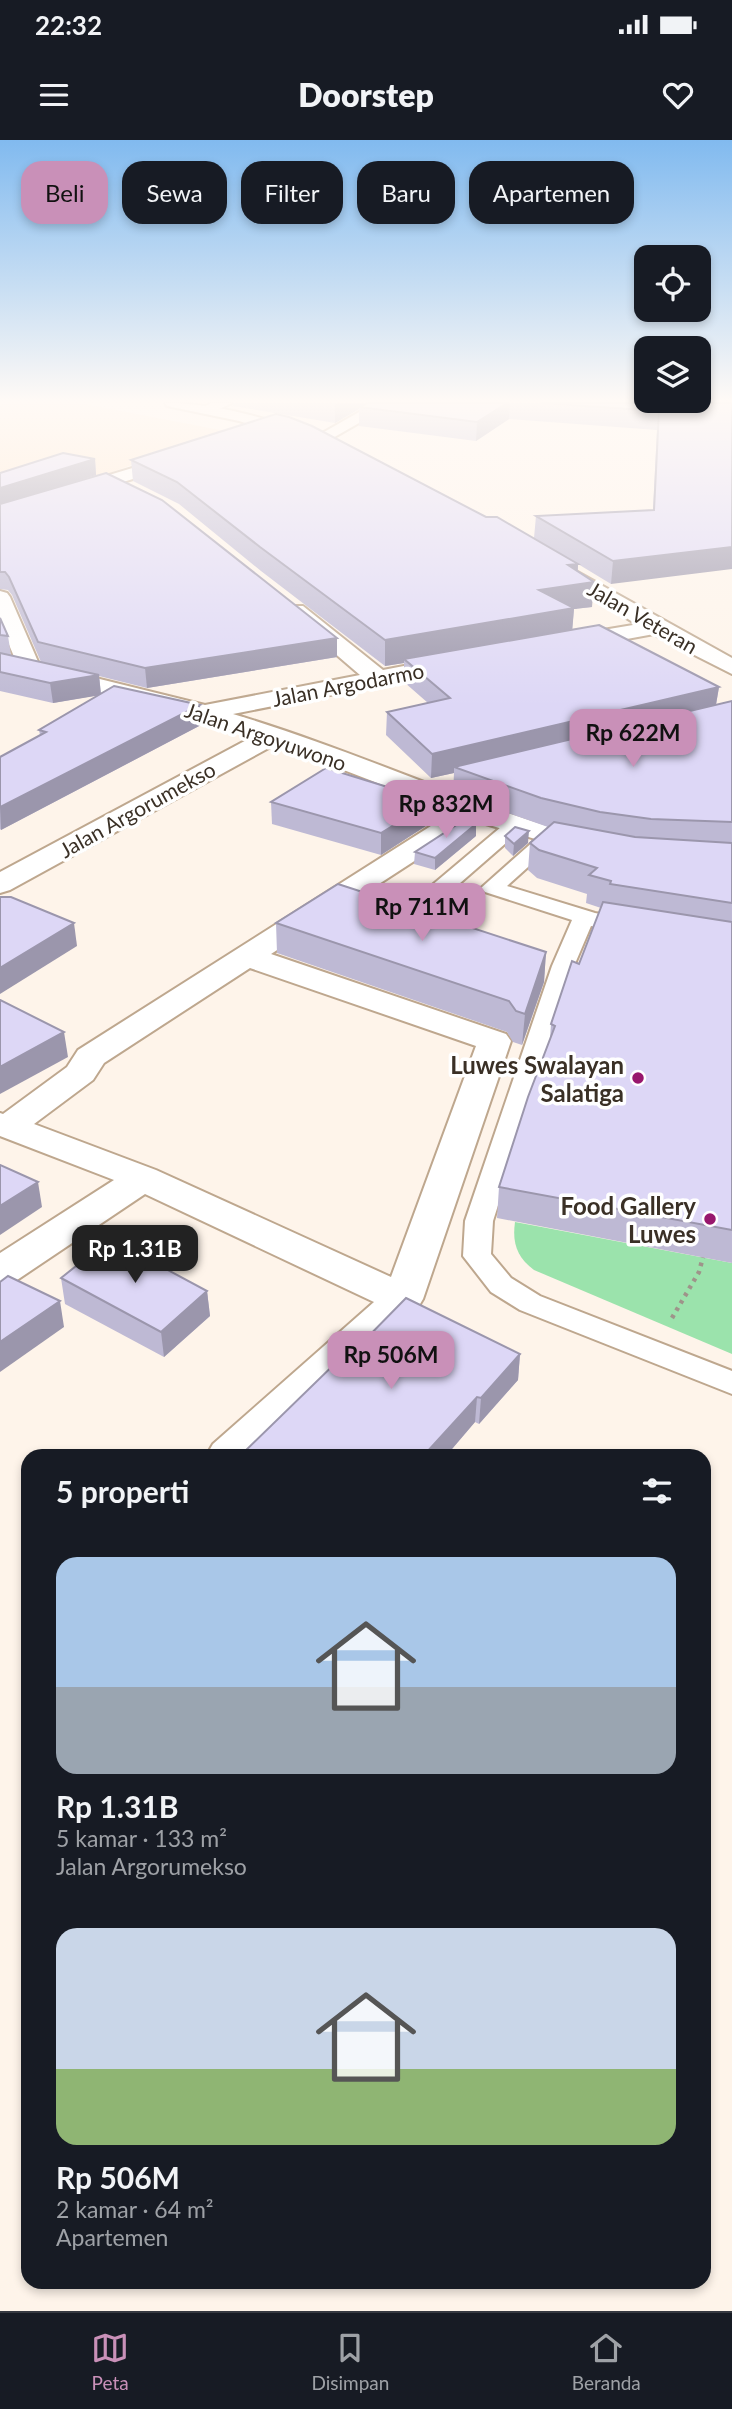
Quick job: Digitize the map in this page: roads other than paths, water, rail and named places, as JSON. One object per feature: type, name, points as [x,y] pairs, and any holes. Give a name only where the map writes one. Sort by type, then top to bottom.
[{"type":"street","points":[[0,514],[33,504]]},
{"type":"street","name":"Jalan Veteran","points":[[536,554],[657,627],[732,667]]},
{"type":"street","points":[[0,597],[30,669]]},
{"type":"street","points":[[285,602],[329,634],[377,677]]},
{"type":"street","points":[[550,646],[657,627]]},
{"type":"street","name":"Jalan Argodarmo","points":[[204,713],[484,658]]},
{"type":"street","name":"Jalan Argoyuwono","points":[[0,663],[204,713],[274,734],[418,792],[514,826],[610,852]]},
{"type":"street","name":"Jalan Argorumekso","points":[[0,884],[274,734]]},
{"type":"street","points":[[418,792],[457,782]]},
{"type":"street","points":[[4,1126],[80,1073],[90,1057],[472,811]]},
{"type":"street","points":[[237,1449],[403,1299],[494,1041],[248,957]]},
{"type":"street","points":[[4,1126],[143,1178],[403,1299]]},
{"type":"street","points":[[0,1272],[143,1178]]},
{"type":"lane","points":[[471,935],[431,922],[424,913],[426,902],[514,826]]},
{"type":"lane","points":[[550,837],[492,888],[592,919],[656,929]]},
{"type":"lane","points":[[592,919],[582,921],[563,966],[479,1220],[477,1256],[501,1285],[530,1303],[732,1383]]},
{"type":"lane","points":[[537,957],[563,966]]},
{"type":"place","name":"Luwes Swalayan Salatiga","points":[[638,1078]]},
{"type":"place","name":"Food Gallery Luwes","points":[[710,1219]]}]
